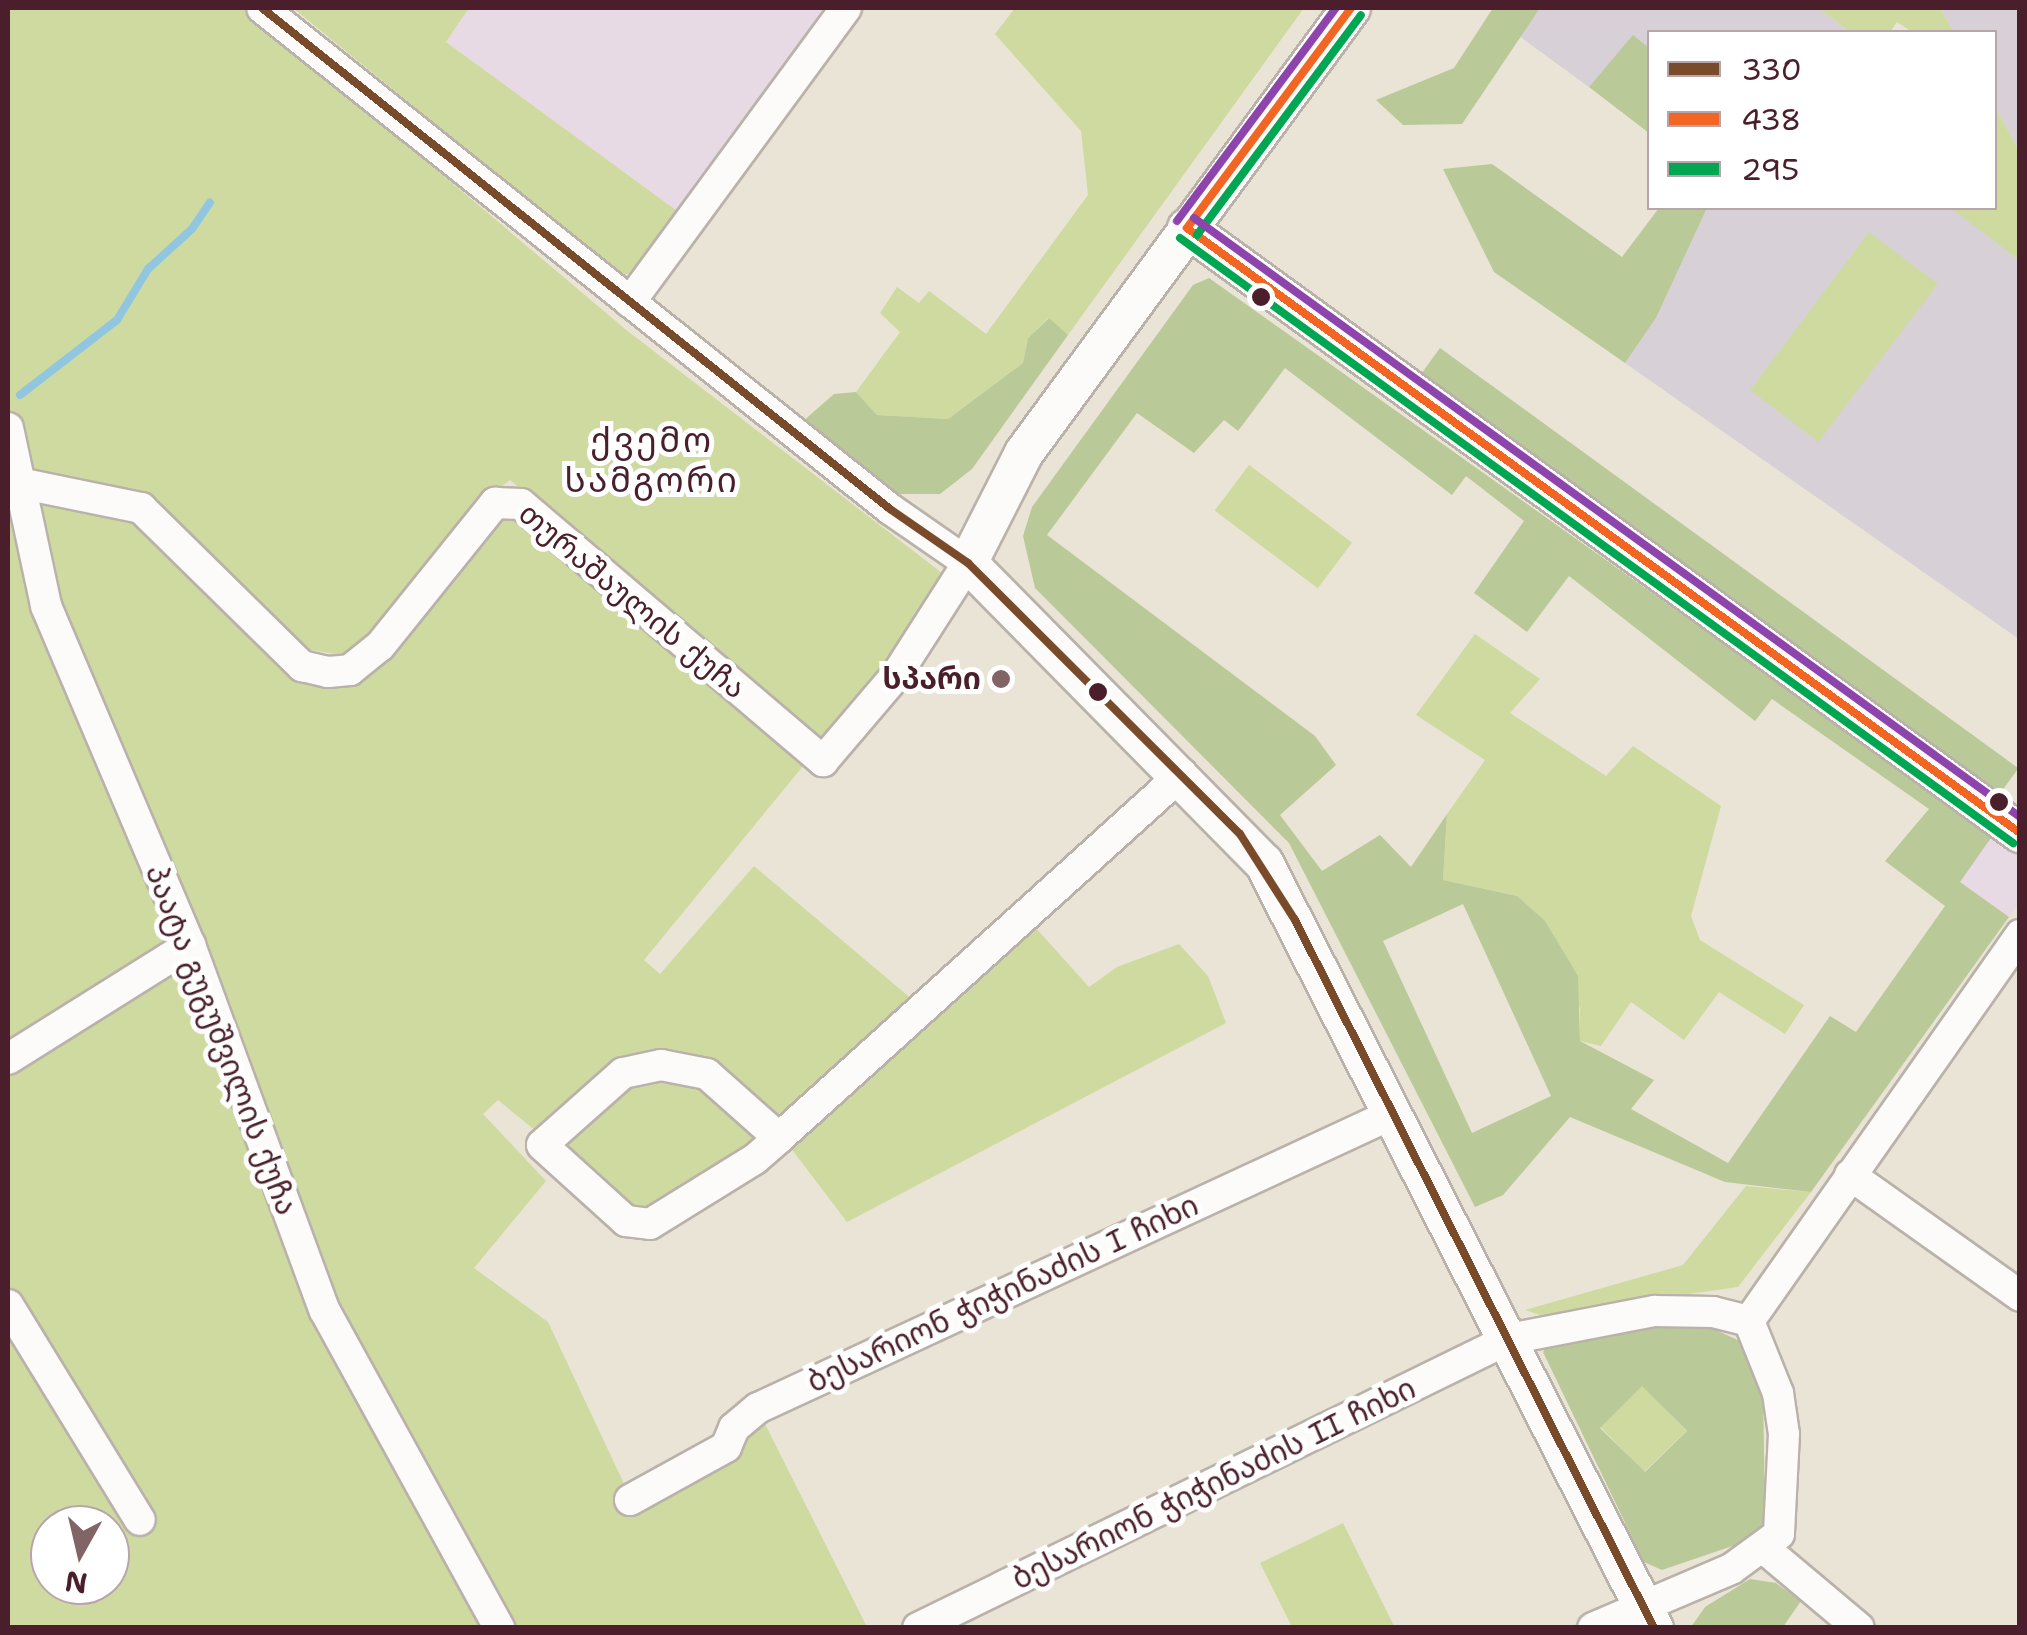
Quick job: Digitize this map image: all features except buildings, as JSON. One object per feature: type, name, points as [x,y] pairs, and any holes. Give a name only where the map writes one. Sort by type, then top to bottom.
[{"type":"street","points":[[262,8],[630,302],[968,562],[1182,774],[1264,863],[1649,1616]]},
{"type":"street","points":[[630,302],[846,8]]},
{"type":"street","points":[[968,562],[1024,453],[1351,8]]},
{"type":"street","points":[[1187,228],[2020,833]]},
{"type":"street","name":"პაატა გუგუშვილის ქუჩა","points":[[8,428],[46,606],[190,945],[325,1311],[499,1628]]},
{"type":"street","name":"თურაშაულის ქუჩა","points":[[19,483],[141,508],[302,666],[328,672],[350,670],[380,646],[495,503],[521,504],[823,761],[896,674],[968,562]]},
{"type":"street","points":[[779,1138],[707,1074],[661,1064],[623,1073],[543,1138],[542,1151],[638,1226],[755,1159],[779,1138],[1182,774]]},
{"type":"street","points":[[1592,1628],[1649,1616],[1766,1550],[1779,1534],[1784,1434],[1774,1379],[1749,1321],[2020,935]]},
{"type":"street","points":[[8,1059],[190,945]]},
{"type":"street","name":"ბესარიონ ჭიჭინაძის I ჩიხი","points":[[630,1500],[726,1447],[734,1428],[758,1408],[1394,1112]]},
{"type":"street","points":[[1850,1175],[2020,1296]]},
{"type":"street","points":[[8,1305],[140,1520]]},
{"type":"street","name":"ბესარიონ ჭიჭინაძის II ჩიხი","points":[[918,1628],[1509,1339],[1655,1312],[1713,1312],[1749,1321]]},
{"type":"street","points":[[1766,1550],[1859,1628]]},
{"type":"shaded area","points":[[469,8],[830,8],[677,211],[446,42]]},
{"type":"shaded area","points":[[1540,8],[1818,8],[1847,30],[1647,30],[1647,46],[1633,36],[1589,87],[1519,36]]},
{"type":"shaded area","points":[[1940,8],[2019,8],[2019,151],[1997,110],[1997,30],[1953,30]]},
{"type":"shaded area","points":[[1706,210],[1956,210],[2019,260],[2019,639],[1625,363],[1656,318]]},
{"type":"shaded area","points":[[1993,835],[2019,854],[2019,903],[2009,917],[1959,882]]},
{"type":"green space","points":[[8,8],[245,8],[625,329],[942,573],[940,595],[833,735],[819,737],[510,480],[485,499],[366,641],[343,655],[291,647],[140,499],[23,478],[8,407]]},
{"type":"green space","points":[[293,8],[469,8],[446,42],[677,211],[632,274],[619,274]]},
{"type":"green space","points":[[1015,8],[1304,8],[1068,335],[1048,318],[1028,338],[1023,363],[948,419],[877,415],[856,392],[900,332],[880,313],[897,287],[919,303],[929,291],[986,334],[1088,195],[1081,131],[995,34]]},
{"type":"green space","points":[[1493,8],[1540,8],[1462,124],[1403,125],[1376,100],[1454,68]]},
{"type":"green space","points":[[1818,8],[1940,8],[1953,30],[1909,30],[1897,22],[1891,30],[1847,30]]},
{"type":"green space","points":[[1633,35],[1647,46],[1647,131],[1589,87]]},
{"type":"green space","points":[[1997,110],[2019,151],[2019,260],[1953,210],[1997,210]]},
{"type":"green space","points":[[1492,164],[1622,257],[1657,210],[1706,210],[1656,318],[1625,363],[1494,272],[1443,169]]},
{"type":"green space","points":[[1869,232],[1938,284],[1819,442],[1750,390]]},
{"type":"green space","points":[[1209,278],[1993,835],[1960,882],[2009,917],[1811,1192],[1725,1182],[1570,1117],[1503,1195],[1475,1207],[1289,843],[1035,588],[1023,536],[1032,507],[1193,285]],"holes":[[[1285,368],[1452,495],[1466,476],[1524,521],[1474,593],[1527,632],[1569,576],[1755,721],[1772,699],[1929,809],[1885,861],[1945,906],[1856,1032],[1830,1016],[1728,1163],[1631,1109],[1654,1080],[1580,1041],[1578,976],[1545,921],[1517,896],[1443,880],[1447,814],[1411,867],[1380,835],[1322,871],[1280,815],[1336,765],[1315,736],[1047,535],[1137,413],[1194,453],[1224,420],[1238,431]],[[1463,904],[1551,1096],[1472,1133],[1383,941]]]},
{"type":"green space","points":[[1049,318],[1068,335],[972,469],[940,494],[894,494],[801,423],[834,394],[856,392],[877,415],[948,419],[1023,363],[1028,338]]},
{"type":"green space","points":[[1440,348],[2018,768],[2000,793],[1422,373]]},
{"type":"green space","points":[[8,465],[170,925],[168,945],[8,1050]]},
{"type":"green space","points":[[1249,465],[1352,543],[1318,588],[1215,511]]},
{"type":"green space","points":[[27,490],[122,509],[284,665],[317,686],[386,662],[504,514],[520,513],[808,760],[644,960],[660,974],[754,866],[914,1001],[757,1146],[640,1216],[498,1100],[483,1114],[546,1181],[474,1268],[548,1322],[626,1488],[614,1493],[627,1514],[726,1466],[762,1418],[867,1627],[509,1627],[331,1310],[56,607]]},
{"type":"green space","points":[[1475,634],[1540,679],[1510,713],[1606,776],[1633,746],[1721,806],[1691,916],[1700,940],[1804,1005],[1785,1034],[1719,992],[1684,1040],[1631,1002],[1601,1046],[1580,1041],[1580,1008],[1517,896],[1443,880],[1447,814],[1485,760],[1416,715]]},
{"type":"green space","points":[[1034,926],[1089,987],[1117,967],[1179,944],[1208,976],[1226,1023],[847,1222],[790,1147]]},
{"type":"green space","points":[[174,965],[187,965],[320,1318],[426,1530],[486,1627],[8,1627],[8,1320],[111,1505],[30,1505],[30,1605],[130,1605],[130,1507],[134,1504],[8,1289],[8,1070]]},
{"type":"green space","points":[[1746,1186],[1811,1192],[1738,1287],[1540,1315],[1525,1310],[1683,1265]]},
{"type":"green space","points":[[1707,1326],[1742,1342],[1763,1385],[1765,1519],[1753,1539],[1662,1570],[1644,1562],[1543,1352],[1552,1337]],"holes":[[[1642,1386],[1687,1431],[1645,1472],[1600,1428]]]},
{"type":"green space","points":[[1642,1385],[1686,1431],[1644,1472],[1600,1426]]},
{"type":"green space","points":[[1343,1523],[1394,1626],[1292,1627],[1260,1563]]},
{"type":"green space","points":[[1750,1579],[1776,1583],[1801,1601],[1783,1627],[1691,1627],[1705,1607]]},
{"type":"waterway","points":[[20,395],[117,320],[148,269],[192,229],[210,202]]},
{"type":"transit line","name":"330","points":[[262,8],[890,509],[968,563],[1240,834],[1295,920],[1654,1628]]},
{"type":"transit line","points":[[1177,221],[1336,8]]},
{"type":"transit line","name":"438","points":[[1187,228],[1351,8]]},
{"type":"transit line","name":"295","points":[[1197,235],[1361,15]]},
{"type":"transit line","points":[[1194,218],[2020,817]]},
{"type":"transit line","name":"438","points":[[1187,228],[2020,833]]},
{"type":"transit line","name":"295","points":[[1180,238],[2013,843]]},
{"type":"place","name":"სპარი","points":[[1001,679]]},
{"type":"district","name":"ქვემო სამგორი","points":[[652,460]]}]
